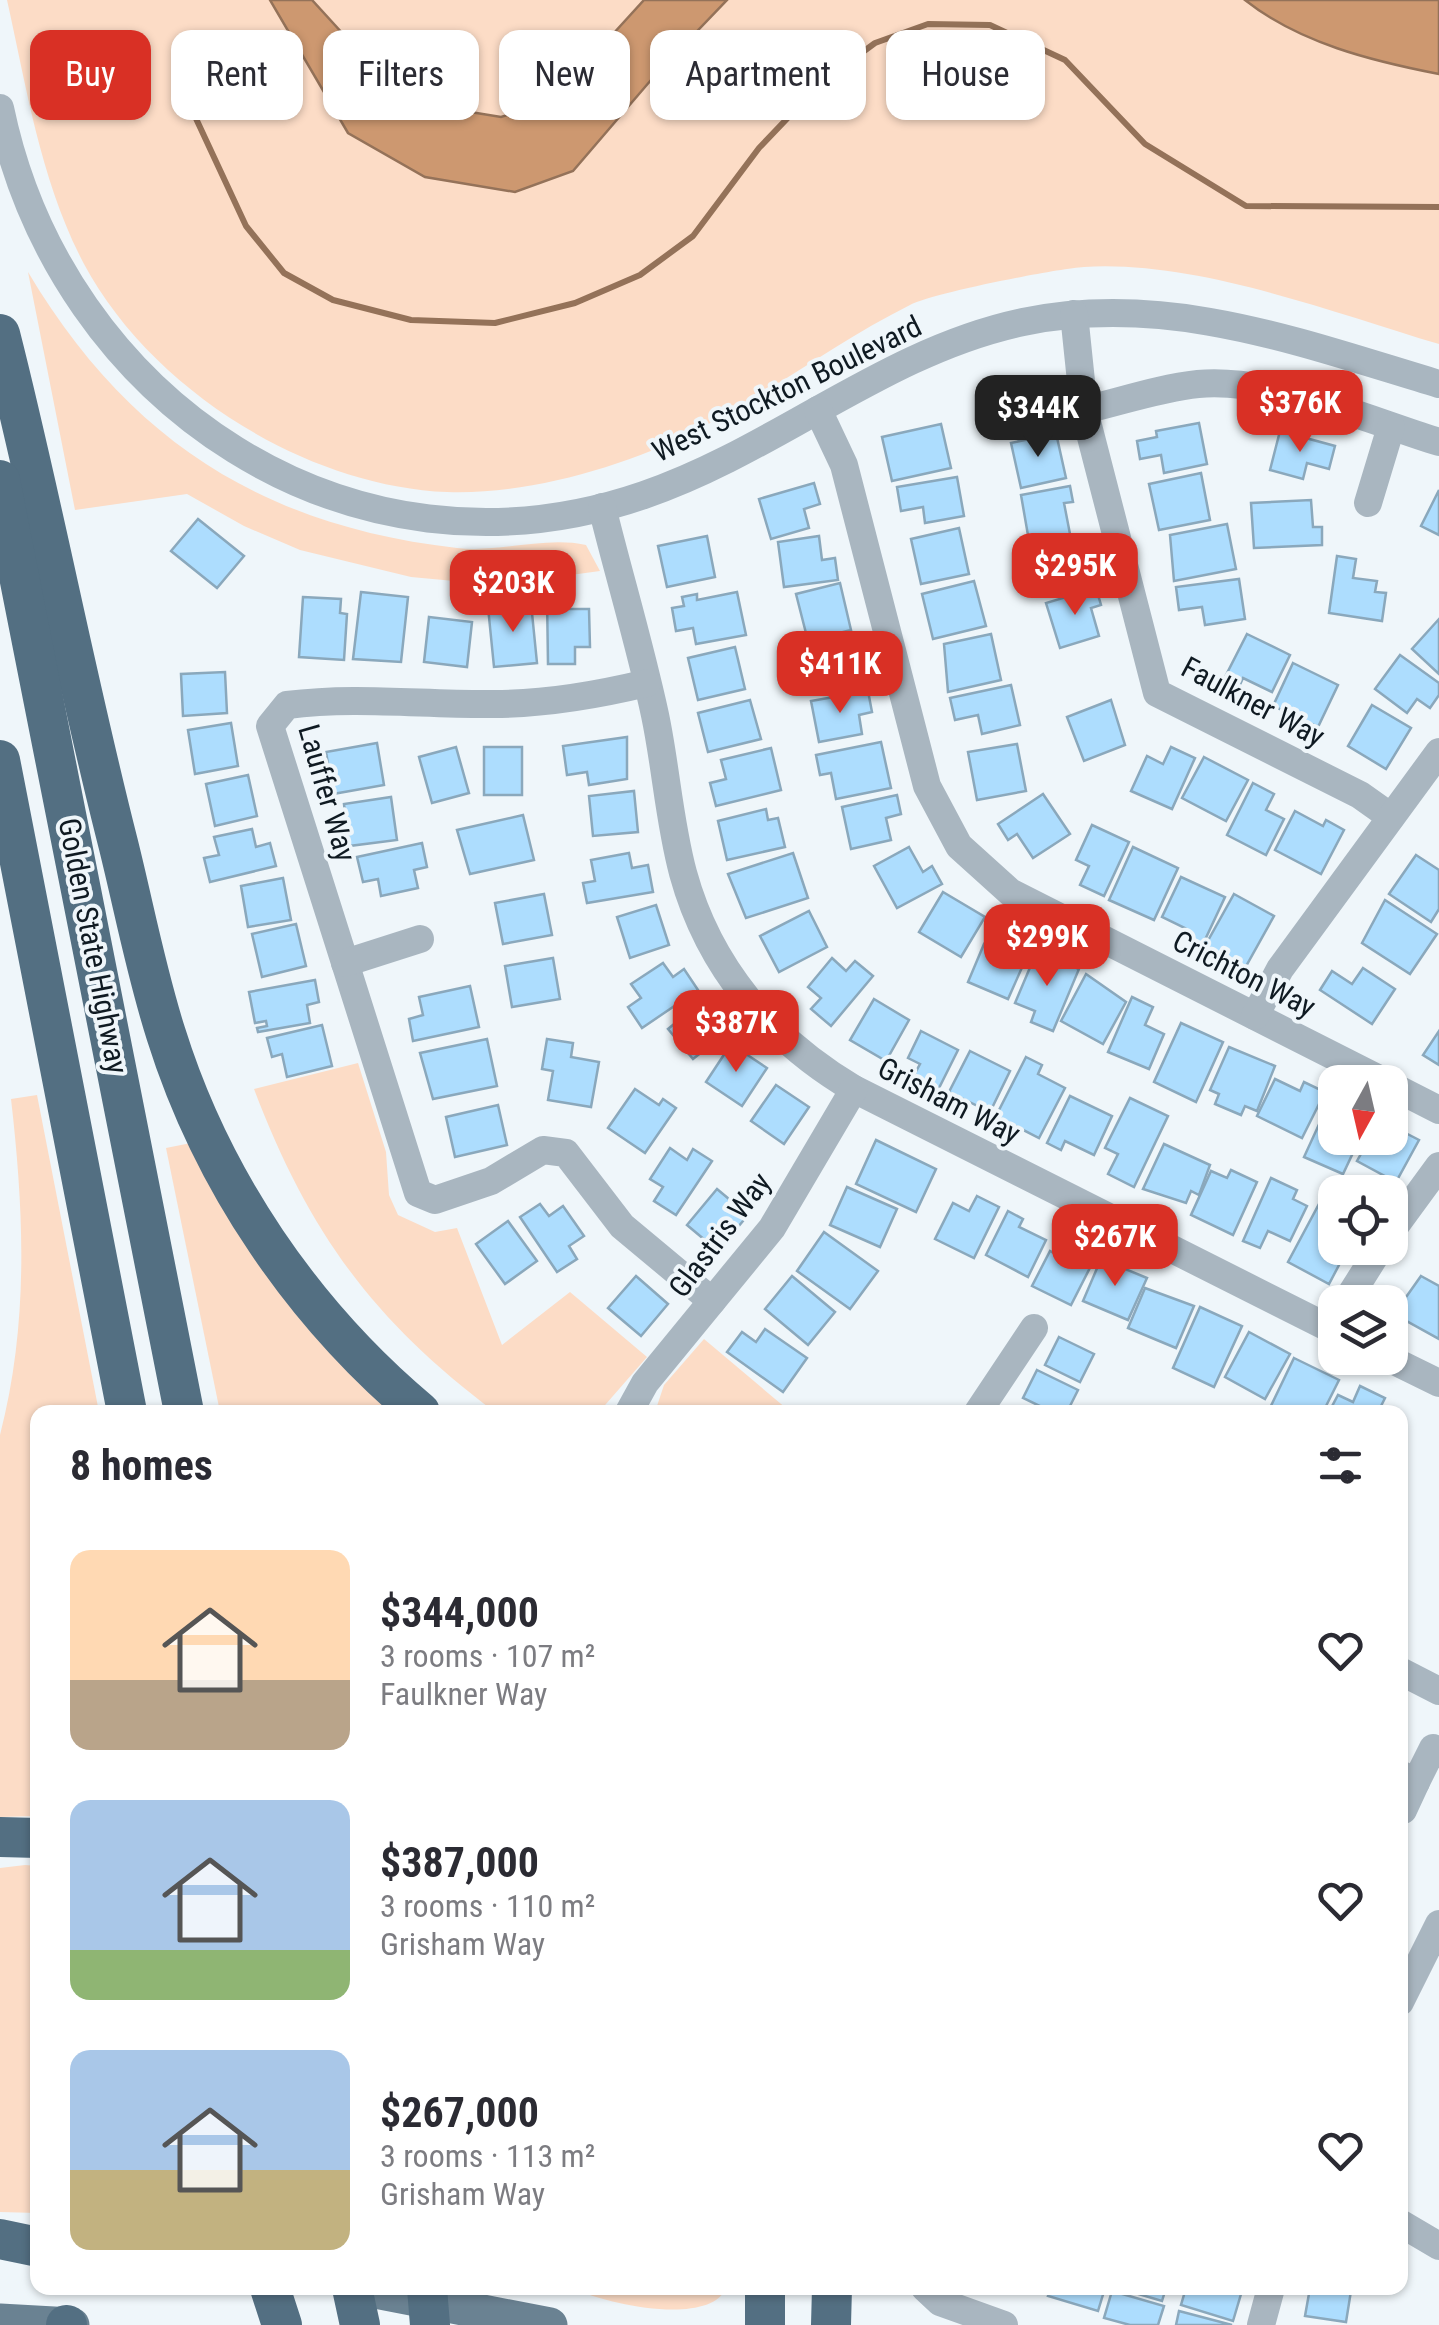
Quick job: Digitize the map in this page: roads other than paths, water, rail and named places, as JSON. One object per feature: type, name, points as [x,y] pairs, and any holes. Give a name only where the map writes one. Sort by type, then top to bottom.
[{"type":"highway","points":[[0,334],[87,722],[166,1035],[191,1100],[254,1222],[298,1287],[339,1336],[413,1405]]},
{"type":"highway","name":"Golden State Highway","points":[[0,480],[183,1405]]},
{"type":"highway","name":"Golden State Highway","points":[[0,760],[126,1405]]},
{"type":"highway","points":[[0,1837],[30,1838]]},
{"type":"highway","points":[[0,2239],[30,2247]]},
{"type":"highway","points":[[272,2295],[282,2325]]},
{"type":"highway","points":[[301,2295],[307,2325]]},
{"type":"highway","points":[[357,2295],[360,2325]]},
{"type":"highway","points":[[428,2295],[430,2325]]},
{"type":"highway","points":[[765,2295],[765,2325]]},
{"type":"highway","points":[[832,2295],[832,2325]]},
{"type":"main road","points":[[0,2250],[30,2249]]},
{"type":"main road","points":[[396,2295],[550,2325]]},
{"type":"main road","points":[[0,2321],[68,2325]]},
{"type":"street","name":"West Stockton Boulevard","points":[[0,108],[33,219],[88,316],[150,387],[230,449],[316,490],[415,516],[509,520],[602,507],[692,476],[924,355],[972,336],[1074,314],[1184,314],[1243,326],[1439,384]]},
{"type":"street","name":"Faulkner Way","points":[[1074,314],[1084,410],[1157,693],[1360,795],[1391,817]]},
{"type":"street","points":[[1084,410],[1172,388],[1228,384],[1260,388],[1439,442]]},
{"type":"street","name":"Crichton Way","points":[[818,410],[844,465],[927,786],[959,846],[1010,892],[1351,1065]]},
{"type":"street","points":[[1368,503],[1391,427]]},
{"type":"street","name":"Grisham Way","points":[[602,507],[647,683],[683,873],[718,958],[766,1022],[800,1054],[854,1090],[1318,1321]]},
{"type":"street","name":"Lauffer Way","points":[[647,683],[562,700],[498,704],[343,698],[287,705],[275,715],[270,726],[418,1193],[434,1200],[491,1181],[542,1150],[566,1154],[622,1226],[712,1301]]},
{"type":"street","points":[[1255,1016],[1280,969],[1439,752]]},
{"type":"street","points":[[345,963],[420,939]]},
{"type":"street","name":"Glastris Way","points":[[633,1405],[645,1384],[772,1228],[854,1090]]},
{"type":"street","name":"Crichton Way","points":[[1408,1094],[1439,1110]]},
{"type":"street","points":[[1408,1208],[1439,1166]]},
{"type":"street","points":[[983,1405],[1034,1328]]},
{"type":"street","points":[[1408,1368],[1439,1384]]},
{"type":"street","points":[[1408,1676],[1439,1691]]},
{"type":"street","points":[[1408,1778],[1434,1748]]},
{"type":"street","points":[[1408,1986],[1439,1924]]},
{"type":"street","points":[[1408,2228],[1439,2246]]},
{"type":"street","points":[[934,2295],[954,2308],[1004,2325]]},
{"type":"street","points":[[1261,2325],[1269,2295]]},
{"type":"waterway","points":[[197,120],[246,226],[284,273],[333,300],[411,320],[495,323],[575,303],[640,275],[693,236],[759,148],[822,82],[875,43],[928,24],[990,25],[1065,60],[1145,144],[1246,206],[1439,207]]}]
